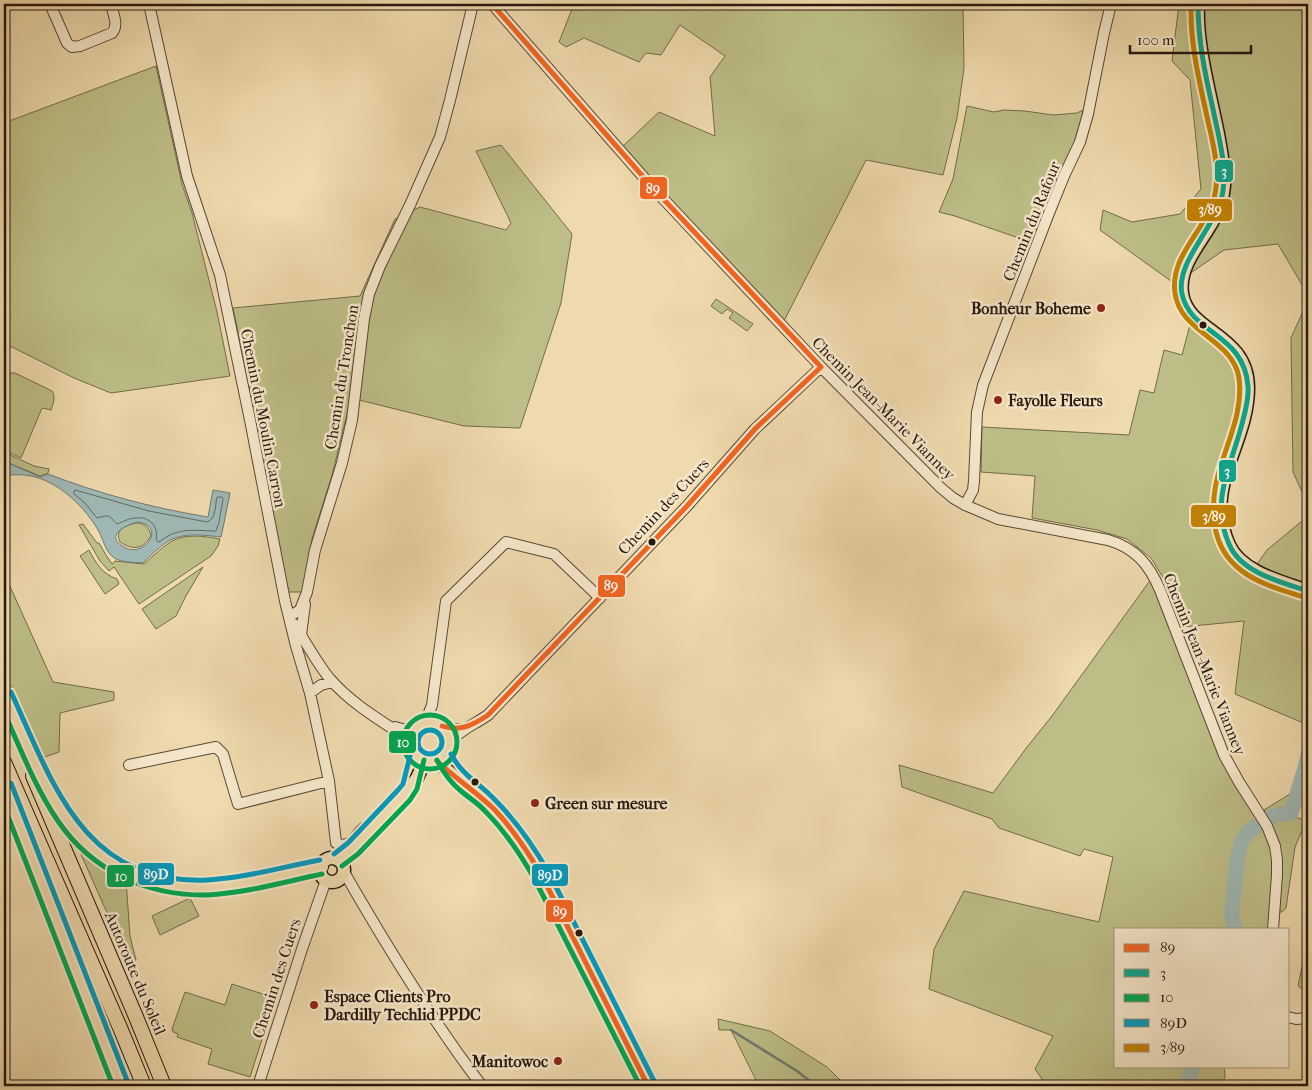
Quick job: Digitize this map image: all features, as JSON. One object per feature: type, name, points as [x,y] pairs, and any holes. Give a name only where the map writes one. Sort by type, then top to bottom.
[{"type":"highway","points":[[4,695],[45,784],[74,831],[91,848],[120,869],[133,876],[173,886],[206,887],[324,874]]},
{"type":"highway","name":"Autoroute du Soleil","points":[[4,707],[164,1086]]},
{"type":"highway","points":[[4,762],[144,1086]]},
{"type":"highway","points":[[4,786],[121,1086]]},
{"type":"main road","points":[[1198,4],[1200,41],[1223,161],[1224,184],[1221,204],[1217,214],[1183,274],[1182,294],[1190,312],[1234,349],[1241,359],[1248,386],[1248,399],[1221,492],[1220,516],[1230,548],[1249,567],[1308,591]]},
{"type":"main road","points":[[342,866],[331,858],[328,859],[324,861],[324,874],[330,881],[337,880],[342,875],[342,866],[353,849],[404,795],[431,760],[447,752],[450,742],[446,731],[434,724],[418,726],[412,736],[411,751],[431,760],[460,780],[487,802],[515,834],[545,881],[648,1086]]},
{"type":"street","points":[[50,4],[66,43],[72,47],[80,46],[112,33],[116,24],[111,4]]},
{"type":"street","name":"Chemin du Moulin Carron","points":[[149,4],[187,176],[220,275],[283,592],[310,693],[328,781],[336,841],[339,845],[348,844],[365,827],[377,823]]},
{"type":"street","name":"Chemin du Tronchon","points":[[290,616],[300,610],[307,592],[315,550],[342,463],[352,420],[364,319],[369,294],[380,266],[440,137],[473,4]]},
{"type":"street","name":"Chemin Jean-Marie Vianney","points":[[492,4],[653,188],[821,367],[941,488],[965,505],[998,519],[1108,540],[1128,548],[1150,569],[1157,582],[1224,756],[1267,826],[1275,846],[1277,875],[1273,928]]},
{"type":"street","name":"Chemin du Rafour","points":[[965,505],[973,490],[977,412],[983,385],[1049,213],[1080,142],[1088,114],[1111,4]]},
{"type":"street","name":"Chemin des Cuers","points":[[450,742],[464,729],[476,724],[488,715],[687,506],[755,429],[821,367]]},
{"type":"street","points":[[464,729],[448,728],[434,724],[433,717],[432,705],[446,601],[506,542],[554,554],[600,598]]},
{"type":"street","points":[[301,635],[307,592]]},
{"type":"street","points":[[290,616],[314,656],[333,682],[362,709],[386,724],[410,731],[412,736]]},
{"type":"street","points":[[310,693],[321,684],[333,682]]},
{"type":"street","points":[[129,765],[216,747],[223,754],[238,804],[328,781]]},
{"type":"street","points":[[342,866],[394,956],[453,1048],[482,1086]]},
{"type":"street","name":"Chemin des Cuers","points":[[258,1086],[282,1014],[324,874]]},
{"type":"street","points":[[1290,1018],[1308,1018]]},
{"type":"green space","points":[[574,4],[963,4],[964,68],[957,118],[943,175],[866,160],[784,321],[622,147],[659,112],[715,136],[710,77],[725,56],[680,25],[661,55],[646,53],[639,62],[584,38],[566,47],[559,42]]},
{"type":"green space","points":[[1179,4],[1308,4],[1308,295],[1278,244],[1224,250],[1175,284],[1100,230],[1103,210],[1132,222],[1180,214],[1201,189],[1190,80],[1172,61]]},
{"type":"green space","points":[[156,66],[182,184],[192,213],[217,312],[230,376],[111,393],[74,378],[4,343],[4,123]]},
{"type":"green space","points":[[967,106],[994,112],[1004,110],[1025,111],[1053,115],[1077,113],[1090,107],[1033,243],[939,212],[953,179]]},
{"type":"green space","points":[[501,145],[572,234],[561,303],[520,428],[464,426],[351,398],[332,475],[312,539],[303,592],[288,592],[233,308],[360,296],[395,219],[420,207],[506,230],[511,223],[476,151]]},
{"type":"green space","points":[[716,299],[753,324],[747,331],[729,318],[733,313],[727,309],[722,314],[711,306]]},
{"type":"green space","points":[[1308,300],[1308,505],[1293,472],[1291,338]]},
{"type":"green space","points":[[1190,325],[1221,348],[1236,371],[1243,394],[1213,498],[1212,522],[1219,542],[1234,565],[1251,573],[1267,550],[1308,516],[1308,725],[1235,694],[1244,621],[1182,627],[1164,579],[1151,558],[1127,539],[1097,530],[1032,518],[1035,476],[981,472],[982,427],[1129,435],[1140,390],[1154,393],[1164,350],[1182,355]]},
{"type":"green space","points":[[7,373],[15,373],[52,391],[54,396],[51,410],[42,408],[21,458],[4,450],[4,379]]},
{"type":"green space","points":[[4,452],[34,466],[49,469],[48,473],[40,476],[4,461]]},
{"type":"green space","points":[[137,523],[148,528],[151,535],[148,540],[138,547],[129,547],[120,542],[119,534],[122,528]]},
{"type":"green space","points":[[83,524],[97,543],[99,543],[112,564],[115,561],[144,564],[166,545],[181,538],[201,536],[220,539],[218,546],[211,556],[139,604],[114,567],[109,571],[100,561],[79,525]]},
{"type":"green space","points":[[89,550],[100,567],[107,574],[117,579],[119,584],[105,594],[80,556]]},
{"type":"green space","points":[[203,567],[176,616],[156,629],[142,609]]},
{"type":"green space","points":[[4,573],[53,682],[114,692],[114,700],[60,713],[59,752],[42,758],[4,670]]},
{"type":"green space","points":[[1154,575],[1239,782],[1259,823],[1265,820],[1264,810],[1290,794],[1308,736],[1308,774],[1298,805],[1290,815],[1306,821],[1295,847],[1286,908],[1282,912],[1275,912],[1273,928],[1114,928],[1114,1068],[1224,1068],[1225,1077],[1221,1086],[1047,1086],[1035,1069],[1053,1036],[929,989],[934,949],[964,891],[1099,922],[1113,857],[1084,849],[1080,856],[999,828],[992,819],[902,787],[899,765],[993,793],[1052,716]]},
{"type":"green space","points":[[75,841],[85,852],[126,880],[130,936],[136,960],[129,962]]},
{"type":"green space","points":[[190,898],[199,916],[160,935],[152,916]]},
{"type":"green space","points":[[1308,938],[1308,994],[1298,986]]},
{"type":"green space","points":[[232,984],[275,998],[250,1077],[208,1064],[212,1049],[177,1037],[178,1034],[173,1032],[172,1029],[185,992],[225,1005]]},
{"type":"green space","points":[[718,1019],[770,1031],[827,1067],[846,1086],[759,1086],[731,1030],[719,1030]]},
{"type":"water","points":[[4,461],[40,477],[48,474],[127,500],[208,517],[213,490],[230,493],[221,537],[186,535],[173,539],[154,552],[143,563],[119,560],[110,554],[100,533],[86,513],[61,489],[51,483],[31,476],[4,475]],"holes":[[[138,522],[151,529],[152,534],[146,545],[133,550],[119,544],[116,540],[118,532],[127,526]]]},
{"type":"waterway","points":[[1236,928],[1232,919],[1232,911],[1237,859],[1242,841],[1250,830],[1273,816],[1291,813],[1308,755]]},
{"type":"waterway","points":[[731,1030],[797,1071],[816,1086]]},
{"type":"waterway","points":[[1186,1086],[1192,1068]]},
{"type":"transit line","name":"89","points":[[492,4],[653,188],[821,367]]},
{"type":"transit line","name":"3/89","points":[[1191,4],[1195,58],[1214,149],[1217,178],[1213,201],[1178,265],[1175,278],[1175,293],[1179,307],[1186,318],[1227,354],[1235,365],[1240,389],[1238,410],[1215,489],[1214,518],[1216,531],[1220,544],[1227,556],[1244,573],[1270,586],[1306,598]]},
{"type":"transit line","name":"3","points":[[1198,4],[1202,57],[1221,150],[1224,181],[1220,204],[1185,269],[1182,294],[1187,308],[1196,318],[1228,344],[1237,355],[1244,369],[1248,386],[1245,412],[1222,496],[1223,528],[1235,554],[1252,569],[1274,580],[1308,591]]},
{"type":"transit line","name":"89","points":[[442,726],[461,728],[477,722],[488,715],[687,506],[755,429],[821,367]]},
{"type":"transit line","name":"89D","points":[[11,692],[42,761],[59,793],[79,822],[102,847],[130,866],[165,877],[207,880],[249,875],[320,860]]},
{"type":"transit line","name":"10","points":[[4,712],[35,782],[58,821],[87,854],[104,867],[123,877],[163,891],[207,895],[251,890],[322,874]]},
{"type":"transit line","name":"10","points":[[425,715],[435,715],[445,719],[453,727],[457,742],[453,757],[445,765],[435,769],[425,769],[415,765],[407,757],[403,747],[403,737],[407,727],[415,719],[425,715]]},
{"type":"transit line","name":"89D","points":[[425,730],[435,730],[442,737],[442,742],[442,747],[435,754],[425,754],[418,747],[418,737],[425,730]]},
{"type":"transit line","name":"89D","points":[[451,754],[461,769],[511,817],[543,863],[655,1083]]},
{"type":"transit line","name":"89D","points":[[334,854],[348,843],[403,784],[410,756]]},
{"type":"transit line","name":"10","points":[[342,866],[358,854],[410,800],[417,789],[424,760]]},
{"type":"transit line","name":"10","points":[[437,760],[454,784],[482,808],[499,827],[524,861],[640,1086]]},
{"type":"transit line","name":"89","points":[[437,761],[494,809],[526,850],[542,876],[648,1086]]},
{"type":"transit line","name":"89D","points":[[11,783],[128,1083]]},
{"type":"transit line","name":"10","points":[[4,806],[113,1086]]},
{"type":"place","name":"Bonheur Boheme","points":[[1101,308]]},
{"type":"place","name":"Fayolle Fleurs","points":[[998,400]]},
{"type":"place","name":"Green sur mesure","points":[[535,803]]},
{"type":"place","name":"Espace Clients Pro Dardilly Techlid PPDC","points":[[314,1005]]},
{"type":"place","name":"Manitowoc","points":[[558,1061]]}]
